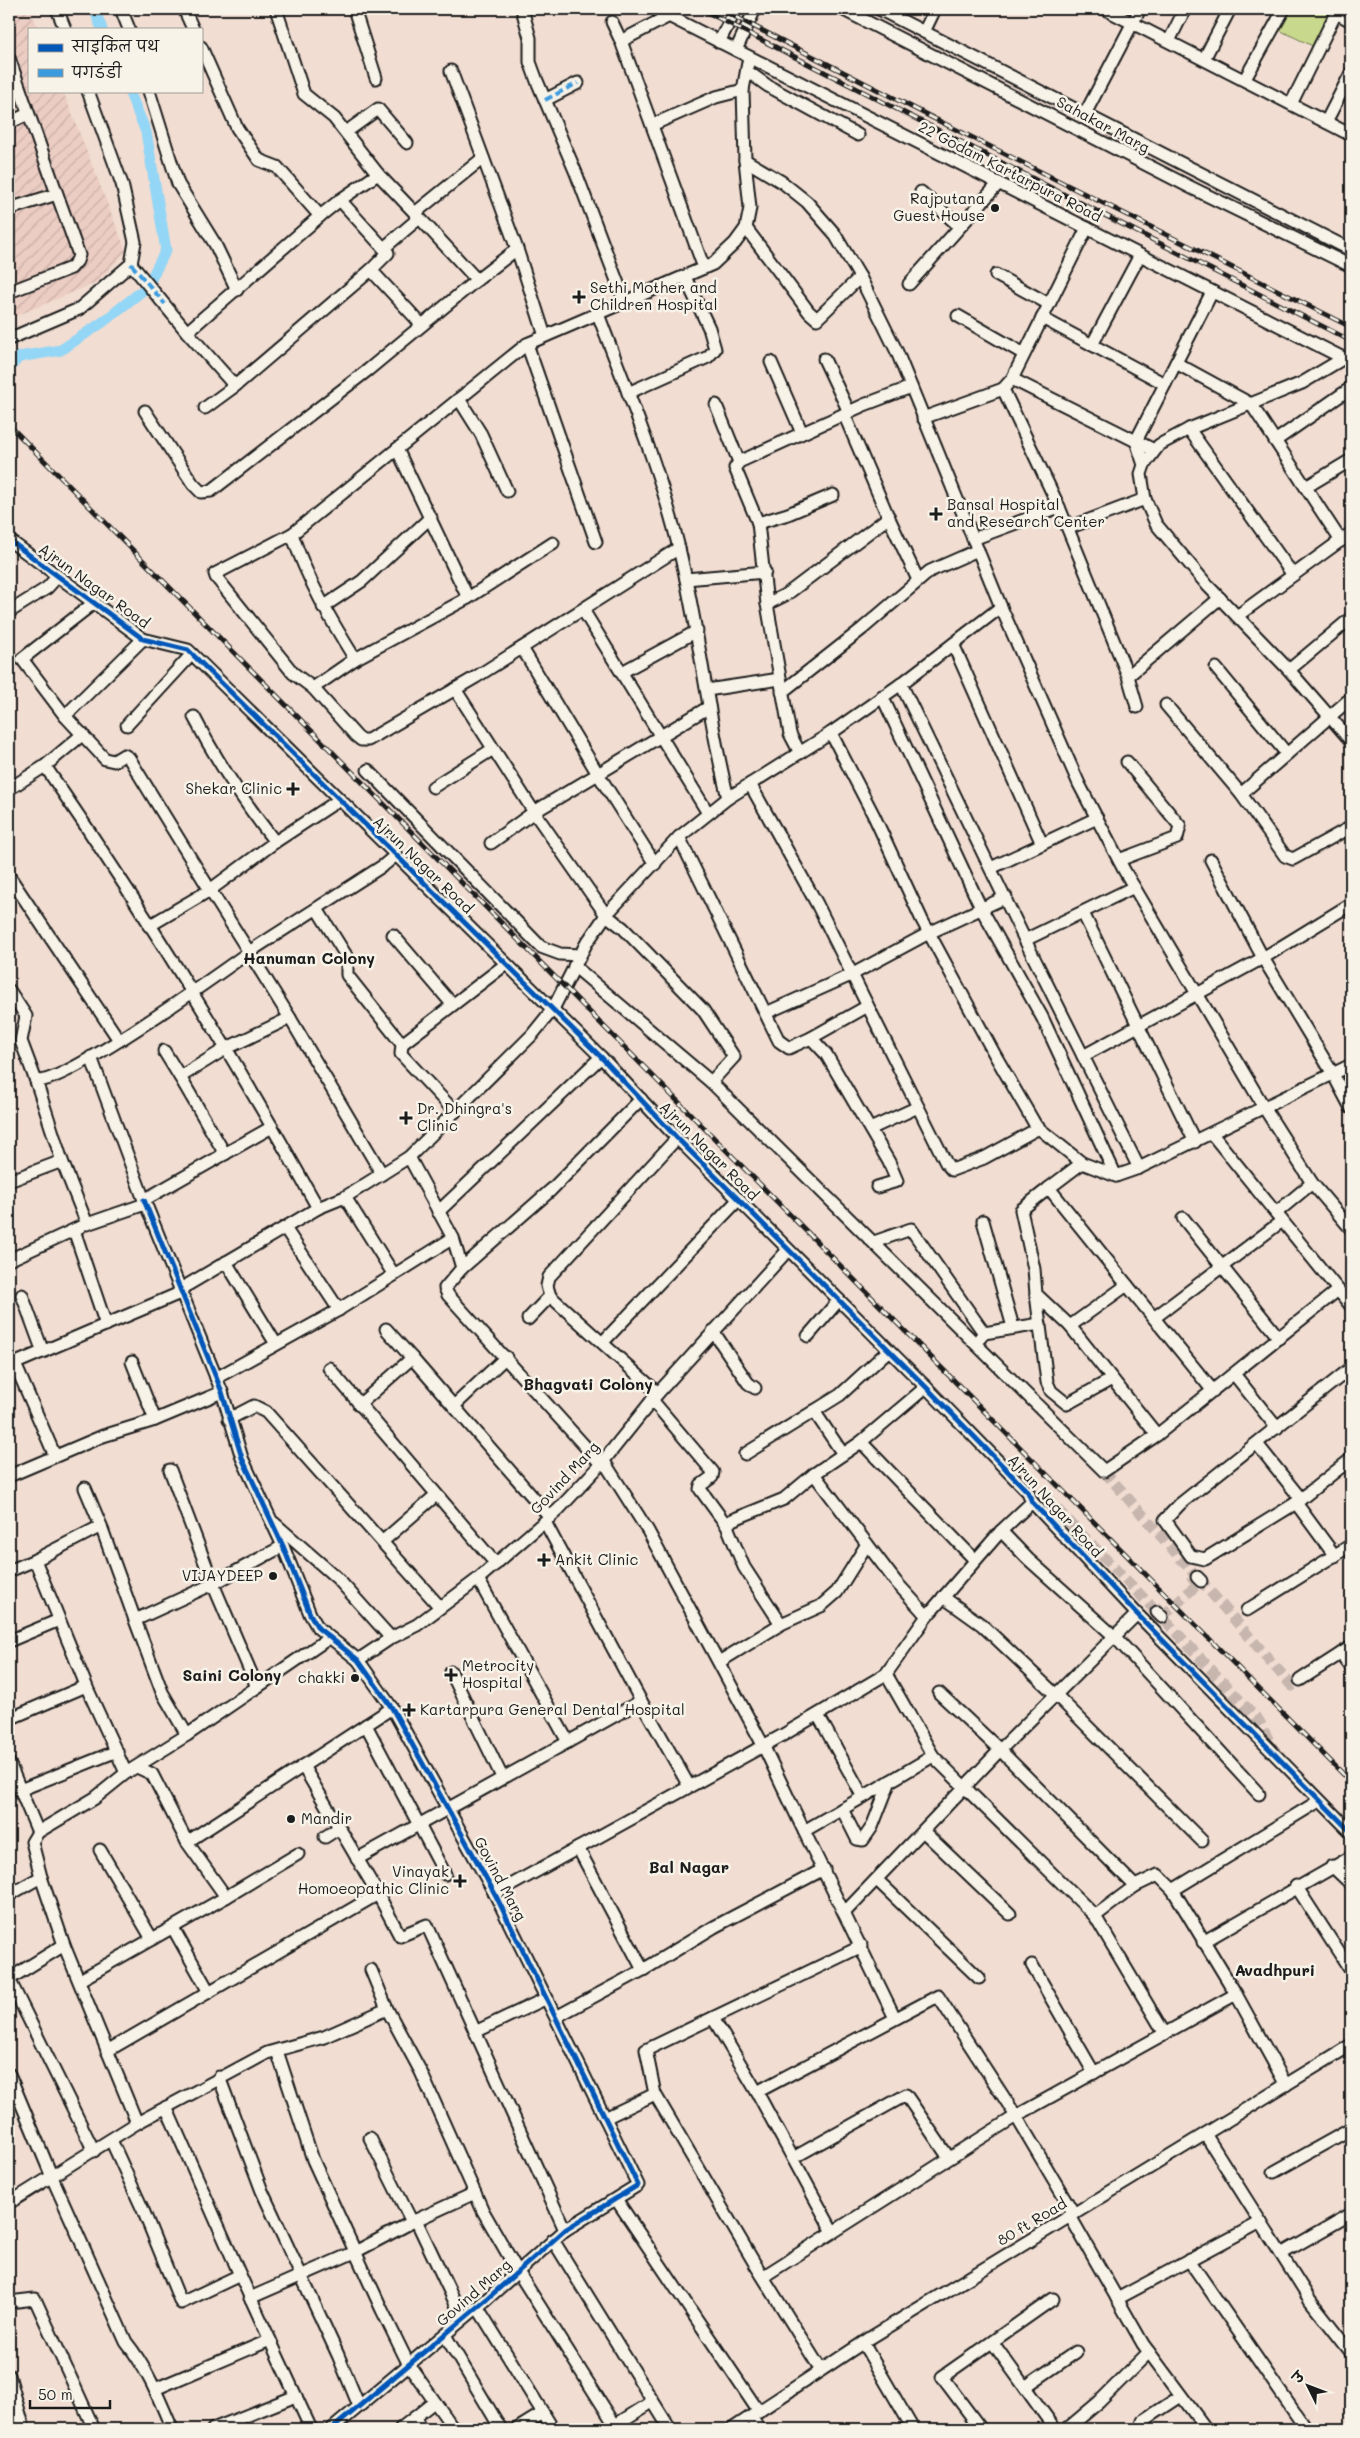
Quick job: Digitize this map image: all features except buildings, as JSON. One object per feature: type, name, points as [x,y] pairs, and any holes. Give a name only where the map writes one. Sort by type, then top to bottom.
[{"type":"street","points":[[57,9],[65,28]]},
{"type":"street","points":[[121,9],[129,28]]},
{"type":"street","points":[[186,9],[193,28]]},
{"type":"street","points":[[276,9],[304,94],[334,118],[378,174],[477,280]]},
{"type":"street","points":[[354,9],[376,78]]},
{"type":"street","points":[[522,9],[530,38],[530,62],[576,173],[625,302]]},
{"type":"street","name":"22 Godam Kartarpura Road","points":[[655,9],[1348,360]]},
{"type":"street","points":[[719,42],[736,9]]},
{"type":"street","points":[[736,50],[755,9]]},
{"type":"street","name":"Sahakar Marg","points":[[842,9],[1182,183],[1351,266]]},
{"type":"street","name":"Sahakar Marg","points":[[879,9],[1351,250]]},
{"type":"street","points":[[924,32],[935,9]]},
{"type":"street","points":[[1105,9],[1245,79],[1351,135]]},
{"type":"street","points":[[1085,114],[1140,9]]},
{"type":"street","points":[[1169,41],[1185,9]]},
{"type":"street","points":[[1204,59],[1230,9]]},
{"type":"street","points":[[1245,79],[1284,9]]},
{"type":"street","points":[[1291,104],[1337,11],[1351,21]]},
{"type":"street","points":[[620,41],[669,16]]},
{"type":"street","points":[[612,22],[704,268]]},
{"type":"street","points":[[202,49],[237,128],[259,160],[277,167],[320,216]]},
{"type":"street","points":[[679,548],[584,610],[456,689],[368,740],[361,740],[356,736],[313,688],[293,673],[215,574],[292,534],[527,344],[713,264],[735,243],[746,228],[750,208],[745,160],[742,90],[749,57]]},
{"type":"street","points":[[9,58],[79,255],[71,268],[9,292]]},
{"type":"street","points":[[451,71],[517,249],[545,336]]},
{"type":"street","points":[[747,71],[768,86],[858,135]]},
{"type":"street","points":[[1326,122],[1351,73]]},
{"type":"street","points":[[545,100],[578,84]]},
{"type":"street","points":[[652,125],[716,97],[742,90]]},
{"type":"street","points":[[88,92],[122,184],[135,242],[134,267],[187,332],[235,386]]},
{"type":"street","points":[[149,92],[178,184],[215,244],[237,290]]},
{"type":"street","points":[[346,132],[378,109],[407,143]]},
{"type":"street","points":[[9,123],[28,114]]},
{"type":"street","points":[[384,248],[417,215],[484,158]]},
{"type":"street","points":[[745,160],[782,182],[807,202],[834,233],[860,277],[911,387],[1001,607],[1079,784],[1134,887],[1265,1109],[1312,1184],[1351,1229]]},
{"type":"street","points":[[187,332],[320,216],[378,174]]},
{"type":"street","points":[[909,284],[959,226],[999,184]]},
{"type":"street","points":[[921,192],[959,226]]},
{"type":"street","points":[[9,209],[57,194]]},
{"type":"street","points":[[206,408],[235,386],[371,270],[388,253],[340,200]]},
{"type":"street","points":[[746,228],[809,312],[817,319],[860,277]]},
{"type":"street","points":[[923,418],[1003,389],[1012,379],[1087,228]]},
{"type":"street","points":[[145,411],[193,484],[201,492],[212,491],[368,370],[517,249]]},
{"type":"street","points":[[1092,345],[1140,255]]},
{"type":"street","points":[[9,339],[79,309],[134,267]]},
{"type":"street","points":[[371,270],[422,325]]},
{"type":"street","points":[[996,275],[1049,304]]},
{"type":"street","points":[[628,393],[708,357],[715,349],[712,334],[684,277]]},
{"type":"street","points":[[1144,465],[1136,441],[1212,292]]},
{"type":"street","points":[[598,314],[662,484],[679,548],[697,631],[714,743],[728,798]]},
{"type":"street","points":[[958,316],[1024,354]]},
{"type":"street","points":[[1042,318],[1165,384]]},
{"type":"street","points":[[527,344],[596,542]]},
{"type":"street","points":[[824,359],[889,518],[918,580]]},
{"type":"street","points":[[1348,360],[1302,383],[1189,429],[1159,445],[1144,465],[1141,474],[1145,499],[1156,524],[1220,598],[1289,670],[1351,741]]},
{"type":"street","points":[[771,362],[802,433]]},
{"type":"street","points":[[1176,363],[1251,404],[1341,541]]},
{"type":"street","points":[[1012,379],[1154,450]]},
{"type":"street","points":[[800,753],[790,734],[782,692],[767,604],[765,572],[758,523],[735,468],[739,462],[802,433],[911,387]]},
{"type":"street","points":[[1275,441],[1351,388]]},
{"type":"street","points":[[1003,389],[1068,528],[1128,676],[1137,707]]},
{"type":"street","points":[[459,399],[480,434],[507,491]]},
{"type":"street","points":[[716,405],[739,462]]},
{"type":"street","points":[[1189,429],[1293,575]]},
{"type":"street","points":[[397,449],[468,598]]},
{"type":"street","points":[[1306,487],[1351,460]]},
{"type":"street","points":[[758,523],[788,514],[833,495]]},
{"type":"street","points":[[1068,528],[1145,499]]},
{"type":"street","points":[[782,692],[862,629],[930,571],[975,544],[1059,507]]},
{"type":"street","points":[[323,607],[362,581],[431,517]]},
{"type":"street","points":[[767,604],[787,594],[889,518]]},
{"type":"street","points":[[1237,616],[1351,533]]},
{"type":"street","points":[[292,534],[301,560],[323,607],[355,659]]},
{"type":"street","name":"Ajrun Nagar Road","points":[[9,540],[143,639],[188,650],[553,1009],[677,1138],[926,1387],[1028,1492],[1032,1502],[1138,1614],[1351,1832]]},
{"type":"street","points":[[313,688],[355,659],[468,598],[553,543]]},
{"type":"street","points":[[686,579],[765,572]]},
{"type":"street","points":[[9,612],[47,588],[56,576]]},
{"type":"street","points":[[1128,676],[1220,598]]},
{"type":"street","points":[[95,602],[22,659],[65,716],[109,762],[124,755],[130,758],[290,1018],[382,1174]]},
{"type":"street","points":[[56,1456],[12,1365],[180,1291],[318,1208],[345,1197],[409,1157],[532,1036],[553,1009],[580,955],[606,914],[656,864],[679,837],[728,798],[800,753],[901,684],[1001,607]]},
{"type":"street","points":[[584,610],[708,813]]},
{"type":"street","points":[[1289,670],[1351,618]]},
{"type":"street","points":[[622,672],[697,631]]},
{"type":"street","points":[[65,716],[143,639]]},
{"type":"street","points":[[953,644],[1042,844]]},
{"type":"street","points":[[522,648],[598,774],[656,864]]},
{"type":"street","points":[[128,725],[192,654]]},
{"type":"street","points":[[1216,668],[1287,754]]},
{"type":"street","points":[[707,690],[780,679]]},
{"type":"street","points":[[901,684],[1006,897],[1025,940],[1139,1168]]},
{"type":"street","points":[[456,689],[534,812],[606,914],[623,928],[703,1010],[734,1057],[711,1082]]},
{"type":"street","points":[[882,696],[981,908],[1042,1017],[1116,1176]]},
{"type":"street","points":[[1241,794],[1351,698]]},
{"type":"street","points":[[1166,705],[1241,794],[1285,856],[1293,859],[1351,827]]},
{"type":"street","points":[[491,843],[534,812],[709,707]]},
{"type":"street","points":[[194,717],[216,760],[249,809],[275,842]]},
{"type":"street","points":[[831,732],[874,816],[929,933],[995,1055],[1039,1128],[1082,1163],[1116,1176],[1139,1168],[1265,1109],[1351,1065]]},
{"type":"street","points":[[9,789],[45,766],[83,734]]},
{"type":"street","points":[[433,787],[493,749]]},
{"type":"street","points":[[1119,860],[1177,838],[1180,826],[1127,762]]},
{"type":"street","points":[[45,766],[149,926],[225,1049],[318,1208]]},
{"type":"street","points":[[368,770],[541,947],[560,954],[580,955]]},
{"type":"street","points":[[750,784],[816,904],[866,1007],[946,1163],[952,1170],[984,1158],[1039,1128]]},
{"type":"street","points":[[149,926],[210,890],[275,842],[339,800]]},
{"type":"street","points":[[991,868],[1097,818]]},
{"type":"street","points":[[679,837],[780,1041],[789,1048],[811,1038],[866,1007]]},
{"type":"street","points":[[36,1081],[44,1082],[119,1040],[396,855]]},
{"type":"street","points":[[1211,860],[1263,958],[1333,1074],[1351,1108]]},
{"type":"street","points":[[9,876],[119,1040]]},
{"type":"street","points":[[1025,940],[1134,887]]},
{"type":"street","points":[[766,1012],[851,975],[929,933],[1006,897]]},
{"type":"street","points":[[1083,1056],[1263,958],[1351,904]]},
{"type":"street","points":[[317,909],[347,957],[347,974],[402,1044],[401,1054],[455,1112]]},
{"type":"street","points":[[1083,912],[1195,1142]]},
{"type":"street","points":[[393,935],[452,1004]]},
{"type":"street","points":[[402,1044],[506,964]]},
{"type":"street","points":[[574,966],[711,1082],[1104,1471],[1157,1436],[1338,1290]]},
{"type":"street","points":[[9,990],[26,1016],[22,1041],[62,1161],[87,1224]]},
{"type":"street","points":[[180,1077],[225,1049],[290,1018]]},
{"type":"street","points":[[811,1038],[826,1054],[870,1129],[897,1182],[877,1187]]},
{"type":"street","points":[[164,1051],[225,1154]]},
{"type":"street","points":[[91,1057],[144,1202],[222,1392],[242,1458],[283,1546],[310,1614],[318,1628],[358,1660]]},
{"type":"street","points":[[438,1212],[601,1057]]},
{"type":"street","points":[[641,1099],[551,1190],[462,1268],[445,1288],[448,1295],[602,1462],[648,1530],[763,1746],[896,2018]]},
{"type":"street","points":[[870,1129],[918,1107]]},
{"type":"street","points":[[9,1260],[87,1224],[144,1202],[272,1127]]},
{"type":"street","points":[[1212,1134],[1351,1306]]},
{"type":"street","points":[[677,1138],[549,1277],[547,1286],[550,1296],[603,1342],[655,1397],[713,1472],[712,1477],[701,1485],[700,1489],[727,1526],[744,1567],[781,1624]]},
{"type":"street","points":[[409,1157],[453,1238],[462,1268]]},
{"type":"street","points":[[9,1181],[62,1161]]},
{"type":"street","points":[[1082,1163],[1021,1210],[1034,1269],[1047,1382],[1051,1392],[1067,1404],[1112,1379]]},
{"type":"street","points":[[1154,1318],[1222,1268],[1279,1217],[1312,1184]]},
{"type":"street","points":[[1049,1188],[1213,1391]]},
{"type":"street","points":[[345,1197],[394,1275]]},
{"type":"street","points":[[603,1342],[739,1199]]},
{"type":"street","points":[[1182,1218],[1279,1338]]},
{"type":"street","points":[[983,1221],[1013,1327]]},
{"type":"street","points":[[285,1228],[339,1310]]},
{"type":"street","points":[[874,1242],[911,1229],[984,1333]]},
{"type":"street","points":[[74,1230],[106,1325]]},
{"type":"street","points":[[216,1378],[339,1310],[453,1238]]},
{"type":"street","name":"Govind Marg","points":[[332,2429],[478,2308],[565,2230],[638,2185],[495,1894],[392,1708],[358,1660],[391,1638],[417,1625],[478,1579],[548,1519],[602,1462],[655,1397],[788,1250]]},
{"type":"street","points":[[226,1262],[276,1344]]},
{"type":"street","points":[[1070,1326],[1127,1285]]},
{"type":"street","points":[[1036,1294],[1070,1326],[1157,1436]]},
{"type":"street","points":[[22,1295],[44,1352]]},
{"type":"street","points":[[528,1319],[550,1296]]},
{"type":"street","points":[[808,1336],[839,1300]]},
{"type":"street","points":[[976,1343],[984,1333],[1040,1324]]},
{"type":"street","points":[[386,1329],[454,1406],[548,1519],[641,1701],[689,1786]]},
{"type":"street","points":[[713,1331],[743,1375],[755,1388]]},
{"type":"street","points":[[745,1454],[840,1395],[889,1350]]},
{"type":"street","points":[[454,1406],[506,1357]]},
{"type":"street","points":[[359,1405],[412,1358]]},
{"type":"street","points":[[132,1362],[155,1420]]},
{"type":"street","points":[[329,1368],[496,1564]]},
{"type":"street","points":[[1351,1368],[1180,1504],[1166,1520],[1192,1556],[1205,1559],[1299,1501],[1351,1459]]},
{"type":"street","points":[[1234,1374],[1277,1428]]},
{"type":"street","points":[[727,1526],[732,1520],[784,1499],[814,1474],[861,1442],[926,1387]]},
{"type":"street","points":[[9,1476],[103,1436],[155,1420],[222,1392]]},
{"type":"street","points":[[229,1419],[254,1406],[266,1412],[440,1607]]},
{"type":"street","points":[[814,1411],[843,1454]]},
{"type":"street","points":[[861,1442],[975,1560]]},
{"type":"street","points":[[1257,1444],[1299,1501],[1335,1556]]},
{"type":"street","points":[[170,1470],[214,1584],[257,1687]]},
{"type":"street","points":[[814,1474],[896,1582],[927,1616]]},
{"type":"street","points":[[84,1488],[101,1526],[162,1692],[187,1735]]},
{"type":"street","points":[[382,1542],[436,1495]]},
{"type":"street","points":[[495,1894],[763,1746],[886,1674],[927,1616],[943,1597],[1001,1531],[1032,1502]]},
{"type":"street","points":[[270,1521],[337,1578],[391,1638]]},
{"type":"street","points":[[9,1571],[35,1560],[101,1526]]},
{"type":"street","points":[[1001,1531],[1028,1559],[1115,1637],[1259,1794]]},
{"type":"street","points":[[719,1662],[781,1624],[821,1606],[837,1592],[867,1544]]},
{"type":"street","points":[[1247,1610],[1351,1545]]},
{"type":"street","points":[[135,1620],[214,1584],[283,1546]]},
{"type":"street","points":[[35,1560],[86,1686],[126,1773]]},
{"type":"street","points":[[478,1579],[568,1742]]},
{"type":"street","points":[[943,1597],[982,1625],[1056,1695],[1202,1841]]},
{"type":"street","points":[[845,1912],[1000,1750],[1138,1614]]},
{"type":"street","points":[[9,1640],[59,1620]]},
{"type":"street","points":[[137,2122],[64,1945],[41,1877],[32,1842],[38,1832],[96,1798],[126,1773],[187,1735],[329,1638]]},
{"type":"street","points":[[1300,1680],[1346,1650],[1351,1667]]},
{"type":"street","points":[[451,1672],[502,1777]]},
{"type":"street","points":[[886,1674],[933,1756],[1095,1916],[1165,2034]]},
{"type":"street","points":[[9,1719],[86,1686]]},
{"type":"street","points":[[939,1693],[1000,1750],[1135,1886]]},
{"type":"street","points":[[357,1859],[447,1807],[641,1701]]},
{"type":"street","points":[[187,1842],[392,1708]]},
{"type":"street","points":[[818,1715],[863,1797]]},
{"type":"street","points":[[366,1725],[445,1874]]},
{"type":"street","points":[[20,1790],[117,1751]]},
{"type":"street","points":[[804,1831],[933,1756]]},
{"type":"street","points":[[9,1763],[38,1832]]},
{"type":"street","points":[[303,1766],[378,1894],[400,1936],[427,1925],[565,2230]]},
{"type":"street","points":[[137,1767],[152,1774],[187,1842],[226,1897]]},
{"type":"street","points":[[842,1809],[858,1839],[863,1840],[872,1827],[890,1781]]},
{"type":"street","points":[[1173,1890],[1319,1801]]},
{"type":"street","points":[[325,1837],[339,1828]]},
{"type":"street","points":[[923,1831],[1010,1914]]},
{"type":"street","points":[[578,1848],[643,1970]]},
{"type":"street","points":[[100,1850],[152,1939]]},
{"type":"street","points":[[80,1980],[173,1928],[298,1854]]},
{"type":"street","points":[[1203,1942],[1296,1886],[1351,1857]]},
{"type":"street","points":[[1332,1866],[1351,1884]]},
{"type":"street","points":[[556,2017],[643,1970],[714,1927],[824,1869]]},
{"type":"street","points":[[1095,1916],[1135,1886],[1158,1875],[1173,1890],[1236,1994],[1286,2085]]},
{"type":"street","points":[[9,1894],[41,1877]]},
{"type":"street","points":[[877,1880],[979,1978]]},
{"type":"street","points":[[1296,1886],[1351,1971]]},
{"type":"street","points":[[107,2051],[378,1894]]},
{"type":"street","points":[[173,1928],[209,1992]]},
{"type":"street","points":[[64,1945],[9,1979],[94,2151]]},
{"type":"street","points":[[821,2370],[655,2094],[646,2050],[862,1946]]},
{"type":"street","points":[[1032,1965],[1094,2073]]},
{"type":"street","points":[[371,1970],[388,2009],[421,2072],[475,2193],[518,2272],[612,2427],[652,2402]]},
{"type":"street","points":[[764,2276],[1016,2116],[1236,1994]]},
{"type":"street","points":[[757,2092],[938,1996],[1016,2116],[1117,2299],[1149,2352],[1206,2429]]},
{"type":"street","points":[[475,2032],[547,1998]]},
{"type":"street","points":[[9,2203],[94,2151],[137,2122],[267,2052],[277,2051],[324,2037],[388,2009]]},
{"type":"street","points":[[712,2018],[757,2092],[833,2232]]},
{"type":"street","name":"80 ft Road","points":[[732,2429],[863,2343],[1351,2045]]},
{"type":"street","points":[[277,2051],[313,2160],[355,2252],[409,2365],[454,2429]]},
{"type":"street","points":[[9,2074],[52,2177],[126,2342],[136,2355],[155,2389],[172,2429]]},
{"type":"street","points":[[219,2077],[262,2191],[359,2406]]},
{"type":"street","points":[[605,2118],[655,2094]]},
{"type":"street","points":[[793,2158],[906,2095],[950,2158]]},
{"type":"street","points":[[166,2107],[250,2298],[311,2429]]},
{"type":"street","points":[[1274,2172],[1351,2128]]},
{"type":"street","points":[[1205,2134],[1310,2300],[1351,2352]]},
{"type":"street","points":[[370,2138],[463,2320]]},
{"type":"street","points":[[111,2140],[143,2210],[181,2303],[240,2275]]},
{"type":"street","points":[[250,2298],[355,2252],[414,2221],[475,2193]]},
{"type":"street","points":[[616,2199],[755,2414],[759,2429]]},
{"type":"street","points":[[1281,2254],[1349,2220]]},
{"type":"street","points":[[1117,2299],[1261,2222]]},
{"type":"street","points":[[553,2240],[670,2429]]},
{"type":"street","points":[[1189,2260],[1306,2429]]},
{"type":"street","points":[[9,2302],[35,2299],[94,2429]]},
{"type":"street","points":[[981,2429],[942,2377],[993,2343],[1053,2299]]},
{"type":"street","points":[[478,2308],[553,2429]]},
{"type":"street","points":[[445,2335],[501,2429]]},
{"type":"street","points":[[155,2389],[270,2340]]},
{"type":"street","points":[[863,2343],[912,2429]]},
{"type":"street","points":[[993,2343],[1055,2429]]},
{"type":"street","points":[[1025,2387],[1076,2352]]},
{"type":"street","points":[[1067,2429],[1099,2402],[1149,2352]]},
{"type":"street","points":[[9,2375],[24,2429]]},
{"type":"street","points":[[213,2429],[296,2396]]},
{"type":"street","points":[[1144,2429],[1143,2421],[1181,2396]]},
{"type":"street","points":[[400,2429],[434,2402]]},
{"type":"street","points":[[517,2429],[543,2413]]},
{"type":"street","points":[[414,2418],[421,2429]]},
{"type":"shaded area","points":[[9,9],[30,9],[38,28],[28,28],[28,92],[63,92],[126,251],[97,282],[9,319]]},
{"type":"green space","points":[[1287,9],[1339,9],[1319,49],[1277,29]]},
{"type":"waterway","points":[[94,9],[102,28]]},
{"type":"waterway","points":[[9,368],[19,357],[61,350],[103,322],[147,287],[166,250],[146,132],[129,92]]},
{"type":"tunnel","points":[[1104,1471],[1197,1577],[1190,1583]]},
{"type":"tunnel","points":[[1028,1492],[1050,1502],[1157,1612],[1163,1607]]},
{"type":"tunnel","points":[[1276,1755],[1259,1721],[1162,1617],[1201,1581],[1292,1686],[1300,1680]]},
{"type":"railway","points":[[701,9],[1351,341]]},
{"type":"railway","points":[[720,9],[1351,327]]},
{"type":"railway","points":[[9,425],[1351,1782]]},
{"type":"marked path","points":[[545,100],[578,83]]},
{"type":"marked path","points":[[131,264],[165,304]]},
{"type":"cycle path","points":[[9,540],[143,639],[188,650],[601,1057],[677,1138],[926,1387],[1028,1492],[1032,1502],[1137,1614],[1351,1832]]},
{"type":"cycle path","points":[[144,1200],[222,1392],[242,1458],[283,1546],[310,1614],[318,1628],[358,1660],[392,1708],[495,1894],[638,2185],[565,2230],[487,2299],[332,2429]]},
{"type":"place","name":"Rajputana Guest House","points":[[995,208]]},
{"type":"place","name":"Sethi Mother and Children Hospital","points":[[579,297]]},
{"type":"place","name":"Bansal Hospital and Research Center","points":[[936,514]]},
{"type":"place","name":"Shekar Clinic","points":[[293,789]]},
{"type":"place","name":"Dr. Dhingra's Clinic","points":[[406,1118]]},
{"type":"place","name":"Ankit Clinic","points":[[544,1560]]},
{"type":"place","name":"VIJAYDEEP","points":[[273,1576]]},
{"type":"place","name":"Metrocity Hospital","points":[[451,1675]]},
{"type":"place","name":"chakki","points":[[355,1678]]},
{"type":"place","name":"Kartarpura General Dental Hospital","points":[[409,1710]]},
{"type":"place","name":"Mandir","points":[[291,1819]]},
{"type":"place","name":"Vinayak Homoeopathic Clinic","points":[[460,1881]]},
{"type":"district","name":"Hanuman Colony","points":[[309,958]]},
{"type":"district","name":"Bhagvati Colony","points":[[588,1384]]},
{"type":"district","name":"Saini Colony","points":[[232,1675]]},
{"type":"district","name":"Bal Nagar","points":[[689,1867]]},
{"type":"district","name":"Avadhpuri","points":[[1275,1970]]}]
